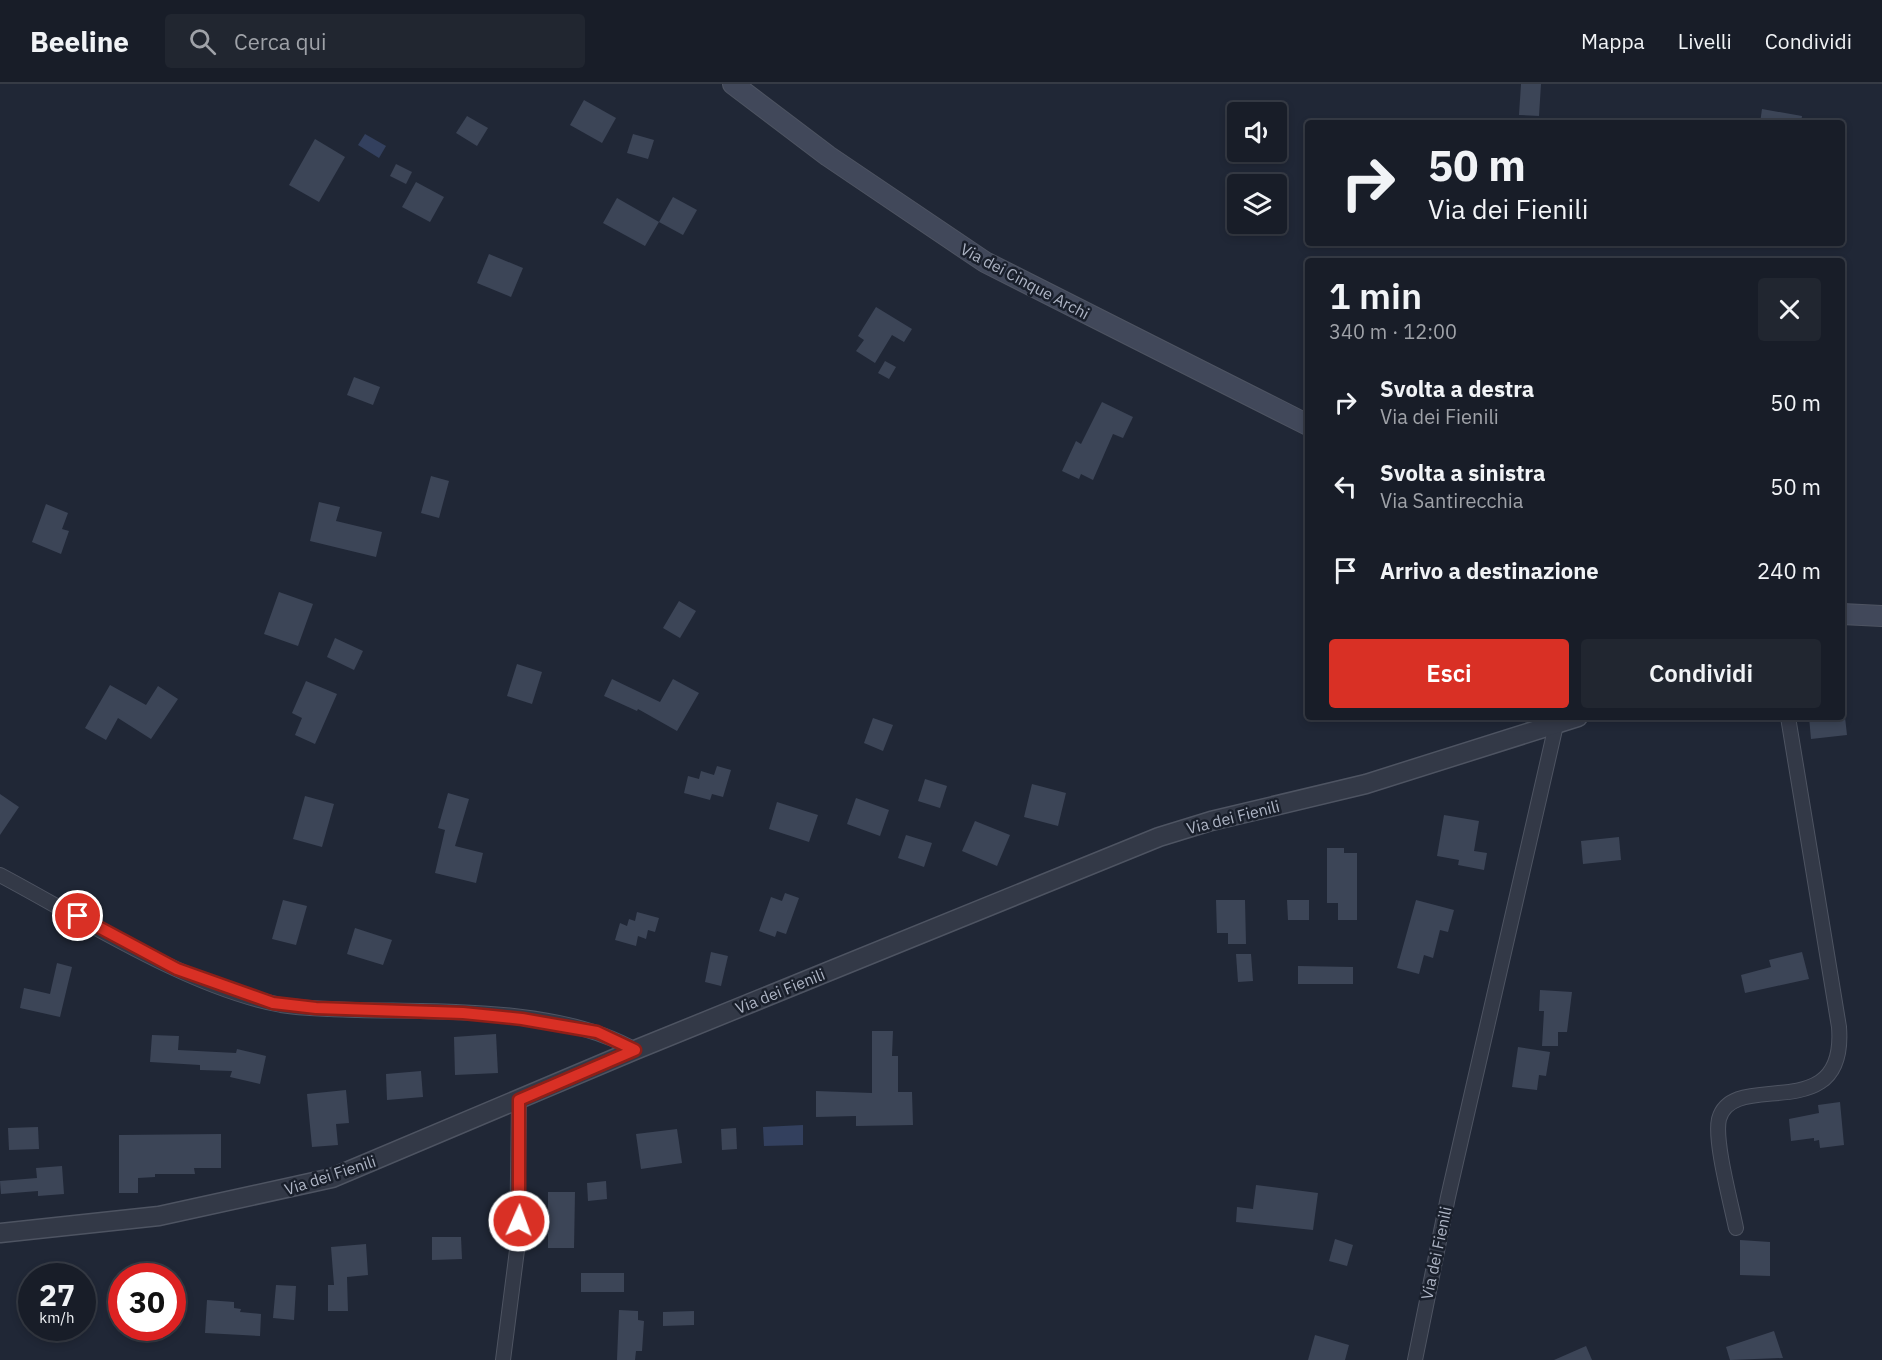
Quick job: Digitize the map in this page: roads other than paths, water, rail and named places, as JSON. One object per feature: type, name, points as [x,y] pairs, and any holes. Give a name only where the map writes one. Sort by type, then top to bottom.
[{"type":"main road","name":"Via dei Cinque Archi","points":[[733,84],[828,156],[985,262],[1305,423]]},
{"type":"main road","points":[[1845,614],[1876,615]]},
{"type":"street","points":[[1845,624],[1876,615]]},
{"type":"street","name":"Via dei Fienili","points":[[0,1233],[150,1218],[298,1187],[363,1166],[635,1050],[1173,832],[1350,789],[1570,720]]},
{"type":"street","points":[[1736,1228],[1719,1134],[1723,1110],[1734,1101],[1818,1084],[1834,1068],[1840,1043],[1788,720]]},
{"type":"street","name":"Via dei Fienili","points":[[1415,1360],[1448,1197],[1556,725]]},
{"type":"street","points":[[0,875],[177,969],[264,1001],[307,1008],[463,1013],[555,1023],[597,1032],[635,1050]]},
{"type":"street","points":[[503,1360],[516,1258],[519,1100]]},
{"type":"water","points":[[365,134],[386,146],[379,158],[358,145]]},
{"type":"water","points":[[803,1125],[803,1145],[764,1146],[763,1127]]}]
